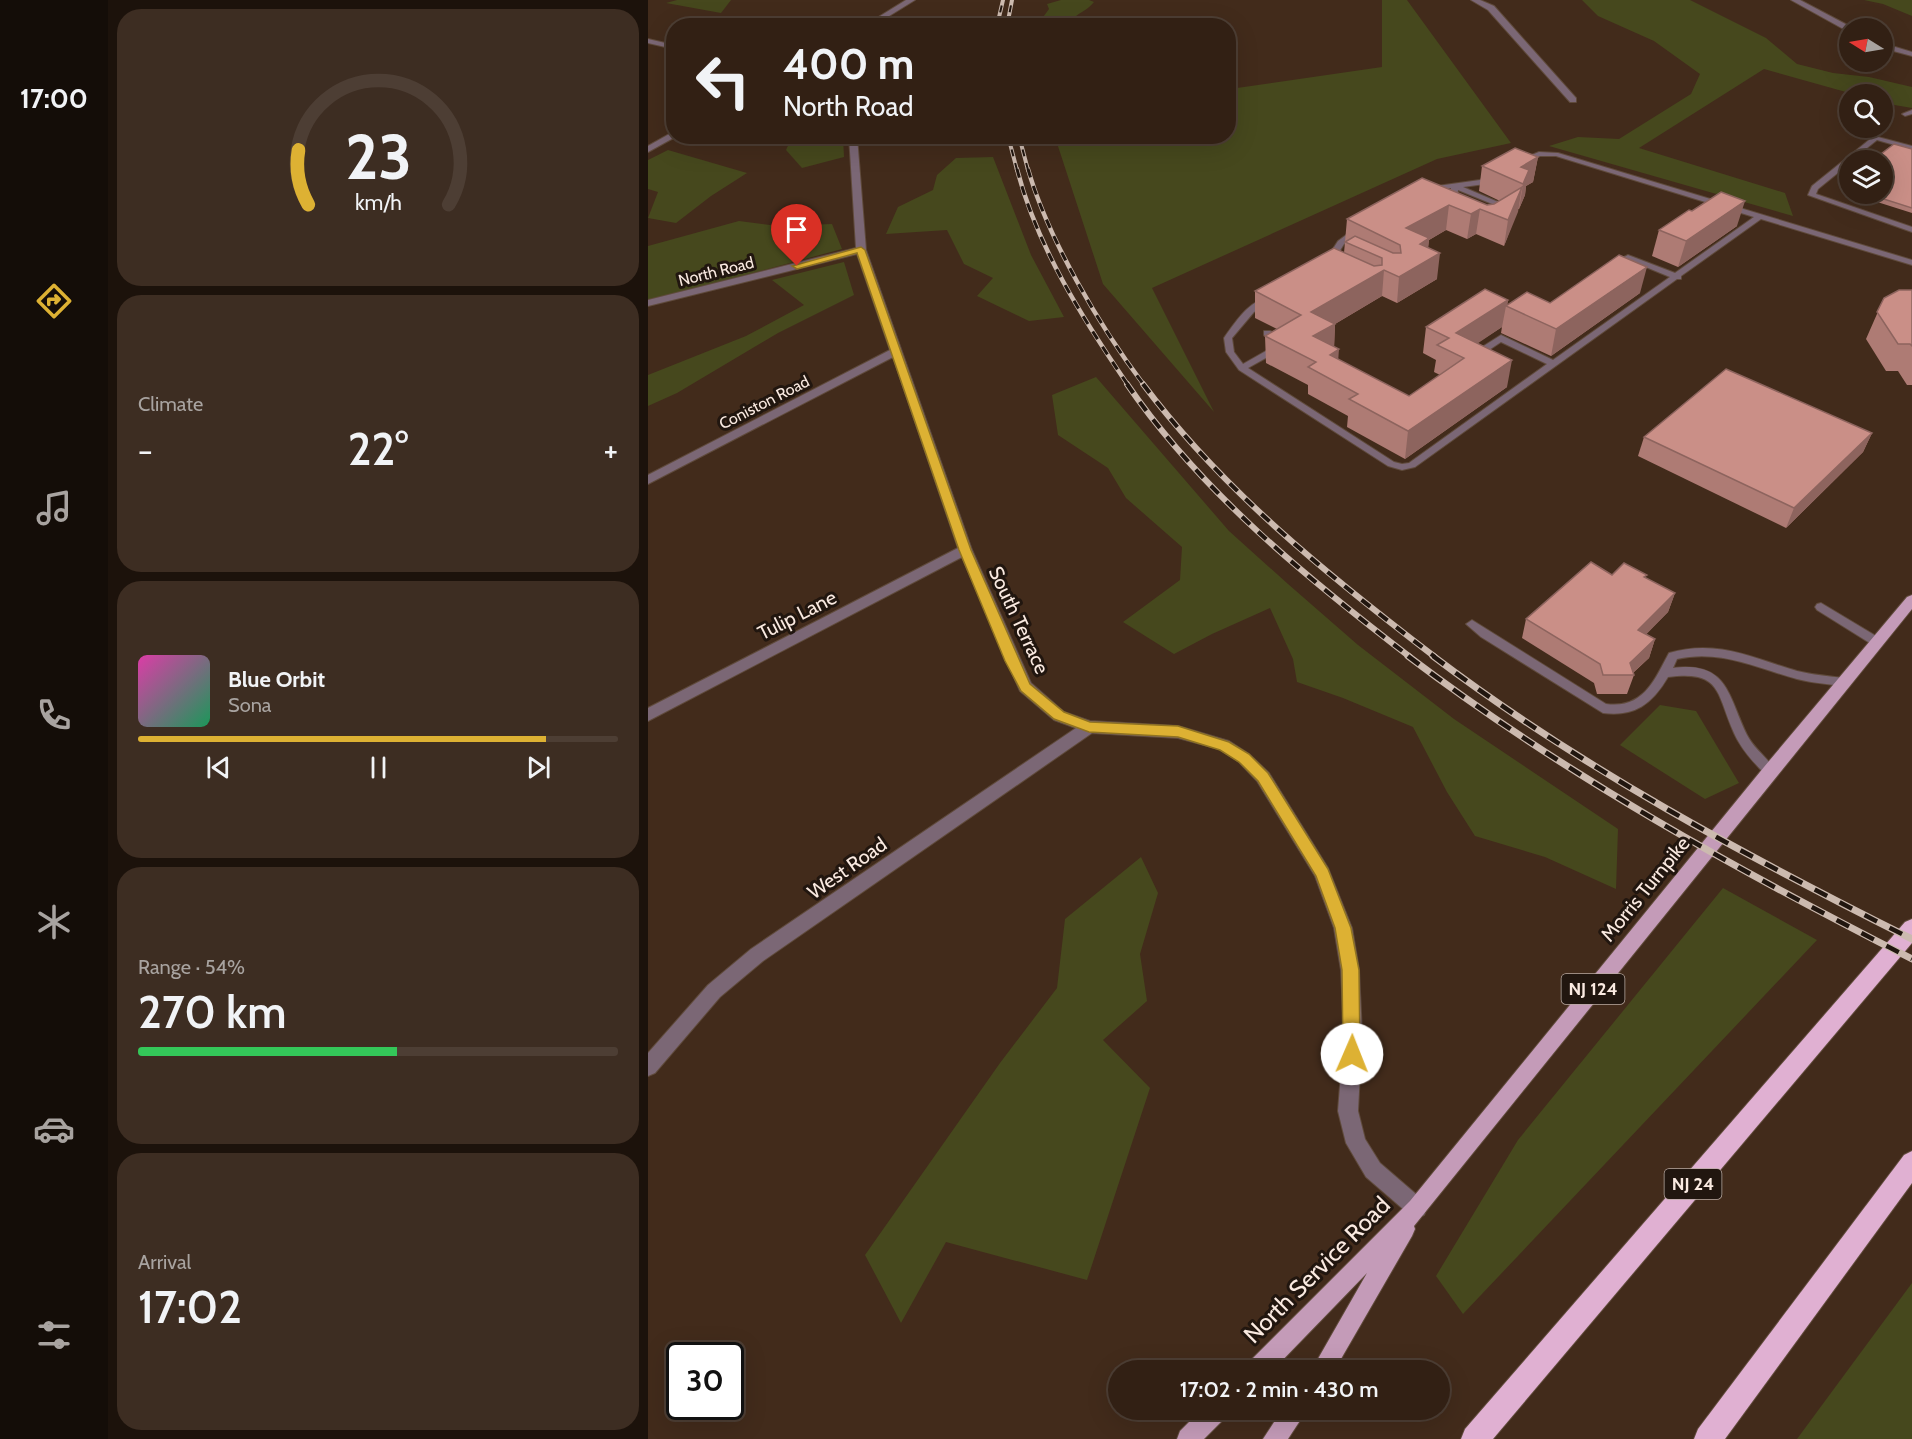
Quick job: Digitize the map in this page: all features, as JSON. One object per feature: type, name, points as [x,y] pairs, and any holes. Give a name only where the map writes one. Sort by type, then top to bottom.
[{"type":"highway","name":"NJ 24","points":[[1475,1439],[1912,928]]},
{"type":"highway","points":[[1708,1439],[1912,1163]]},
{"type":"main road","name":"Morris Turnpike","points":[[1417,1208],[1770,771],[1912,600]]},
{"type":"main road","name":"North Service Road","points":[[1267,1360],[1417,1208]]},
{"type":"main road","name":"NJ 124","points":[[1328,1360],[1417,1208]]},
{"type":"main road","points":[[1188,1439],[1207,1420]]},
{"type":"main road","points":[[1274,1439],[1288,1420]]},
{"type":"street","points":[[881,18],[911,0]]},
{"type":"street","points":[[1475,0],[1491,8],[1574,100]]},
{"type":"street","points":[[1795,0],[1839,23]]},
{"type":"street","points":[[648,41],[666,45]]},
{"type":"street","points":[[1893,48],[1912,54]]},
{"type":"street","points":[[648,150],[666,140]]},
{"type":"street","name":"South Terrace","points":[[854,144],[861,250],[965,550],[1025,687],[1059,716],[1089,727],[1178,732],[1201,737],[1224,746],[1244,758],[1263,777],[1322,873],[1343,928],[1350,970],[1353,1034],[1348,1111],[1356,1143],[1373,1170],[1417,1208]]},
{"type":"street","name":"North Road","points":[[648,303],[861,250]]},
{"type":"street","name":"Coniston Road","points":[[648,480],[895,352]]},
{"type":"street","name":"Tulip Lane","points":[[648,715],[965,550]]},
{"type":"street","name":"West Road","points":[[648,1067],[714,991],[758,956],[1089,727]]},
{"type":"lane","points":[[1912,148],[1876,136],[1815,188],[1812,195],[1912,230]]},
{"type":"lane","points":[[1511,166],[1539,154],[1556,154],[1912,263]]},
{"type":"lane","points":[[1419,194],[1429,189],[1482,182],[1501,171]]},
{"type":"lane","points":[[1455,186],[1464,190],[1513,210],[1486,226],[1439,206],[1454,198],[1455,186]]},
{"type":"lane","points":[[1280,293],[1251,310],[1228,338],[1230,352],[1242,368],[1391,464],[1402,467],[1412,465],[1761,216]]},
{"type":"lane","points":[[1317,271],[1327,266],[1335,248],[1346,237],[1366,225]]},
{"type":"lane","points":[[1335,248],[1345,252]]},
{"type":"lane","points":[[1617,275],[1608,271],[1628,257],[1678,277]]},
{"type":"lane","points":[[1327,266],[1337,270]]},
{"type":"lane","points":[[1647,287],[1657,291]]},
{"type":"lane","points":[[1242,368],[1286,343],[1267,333]]},
{"type":"lane","points":[[1481,364],[1471,358],[1502,338],[1554,364]]},
{"type":"lane","points":[[1514,380],[1524,385]]},
{"type":"lane","points":[[1821,607],[1877,642]]},
{"type":"lane","points":[[1472,624],[1603,708],[1625,710],[1638,703],[1666,673],[1673,656],[1690,650],[1721,652],[1800,675],[1844,682]]},
{"type":"lane","points":[[1666,673],[1703,672],[1717,683],[1725,694],[1741,735],[1753,755],[1770,771]]},
{"type":"green space","points":[[677,0],[731,0],[721,13],[666,3]]},
{"type":"green space","points":[[1061,0],[1094,2],[1074,18],[1042,18],[1049,9],[1047,4]]},
{"type":"green space","points":[[1382,0],[1407,0],[1511,143],[1437,159],[1152,288],[1214,412],[1103,284],[1057,144],[1236,144],[1236,88],[1382,67]]},
{"type":"green space","points":[[1582,0],[1690,0],[1766,38],[1797,64],[1912,87],[1912,108],[1893,105],[1893,84],[1839,84],[1839,90],[1764,69],[1639,148],[1785,193],[1793,216],[1549,146],[1578,137],[1619,139],[1691,94],[1700,74],[1654,41],[1598,16]]},
{"type":"green space","points":[[1864,0],[1912,0],[1912,16],[1883,4]]},
{"type":"green space","points":[[789,144],[843,144],[844,157],[802,168],[786,150]]},
{"type":"green space","points":[[668,150],[747,173],[711,196],[676,223],[648,218],[658,192],[648,189],[648,160]]},
{"type":"green space","points":[[993,157],[1031,255],[1064,317],[1029,321],[977,296],[993,278],[964,264],[947,230],[886,234],[898,207],[933,190],[937,175],[956,158]]},
{"type":"green space","points":[[739,221],[778,226],[832,224],[842,249],[648,301],[648,246]]},
{"type":"green space","points":[[844,262],[854,295],[778,333],[677,393],[648,406],[648,375],[746,336],[804,305],[772,280]]},
{"type":"green space","points":[[1096,377],[1229,531],[1358,645],[1454,719],[1618,829],[1616,889],[1545,857],[1475,836],[1447,792],[1413,727],[1297,682],[1293,659],[1270,608],[1174,654],[1123,622],[1180,580],[1182,547],[1126,498],[1108,468],[1058,435],[1052,395]]},
{"type":"green space","points":[[1660,705],[1696,711],[1739,783],[1705,799],[1620,745]]},
{"type":"green space","points":[[1141,857],[1158,893],[1140,954],[1147,1001],[1103,1040],[1150,1088],[1087,1280],[946,1242],[901,1323],[865,1255],[1000,1063],[1057,988],[1065,919]]},
{"type":"green space","points":[[1723,888],[1817,940],[1463,1314],[1436,1276],[1518,1140]]},
{"type":"green space","points":[[1912,1283],[1912,1439],[1797,1439]]},
{"type":"building","points":[[1894,144],[1912,149],[1912,208],[1893,202],[1893,150],[1886,150]]},
{"type":"building","points":[[1515,148],[1538,157],[1521,167],[1529,170],[1523,184],[1482,166]]},
{"type":"building","points":[[1422,178],[1487,205],[1494,204],[1522,187],[1508,220],[1480,209],[1471,214],[1449,205],[1406,228],[1429,238],[1420,244],[1440,253],[1399,277],[1384,270],[1311,312],[1335,324],[1313,336],[1339,349],[1330,355],[1409,396],[1464,358],[1437,345],[1449,338],[1426,327],[1485,289],[1508,300],[1456,333],[1512,360],[1408,431],[1349,399],[1358,394],[1308,367],[1316,362],[1265,336],[1301,315],[1255,291],[1334,248],[1374,266],[1382,265],[1382,258],[1345,242],[1355,236],[1393,253],[1401,253],[1400,245],[1347,219]]},
{"type":"building","points":[[1721,192],[1745,201],[1686,241],[1659,230],[1689,210],[1692,211]]},
{"type":"building","points":[[1619,255],[1647,267],[1556,329],[1506,306],[1527,292],[1550,303]]},
{"type":"building","points":[[1899,290],[1912,290],[1912,346],[1898,344],[1877,312],[1884,298]]},
{"type":"building","points":[[1726,369],[1872,433],[1794,508],[1644,437]]},
{"type":"building","points":[[1591,562],[1612,575],[1624,563],[1647,575],[1644,577],[1675,593],[1638,630],[1655,639],[1630,663],[1634,675],[1603,675],[1600,664],[1526,619]]},
{"type":"railway","points":[[999,18],[1003,0]]},
{"type":"railway","points":[[1009,18],[1012,0]]},
{"type":"railway","points":[[1010,144],[1017,170]]},
{"type":"railway","points":[[1021,144],[1028,170]]},
{"type":"railway","points":[[1017,169],[1036,226],[1063,282],[1128,385]]},
{"type":"railway","points":[[1028,169],[1048,224],[1077,282],[1110,337],[1144,385]]},
{"type":"railway","points":[[1127,384],[1156,423],[1222,497],[1295,564],[1410,657]]},
{"type":"railway","points":[[1143,384],[1207,460],[1279,530],[1435,657]]},
{"type":"railway","points":[[1408,656],[1528,741],[1653,819],[1782,891],[1912,959]]},
{"type":"railway","points":[[1433,656],[1489,697],[1606,773],[1727,843],[1912,939]]},
{"type":"route","points":[[797,266],[861,250],[965,550],[1025,687],[1059,716],[1089,727],[1178,732],[1201,737],[1224,746],[1244,758],[1263,777],[1322,873],[1343,928],[1350,970],[1352,1054]]}]
